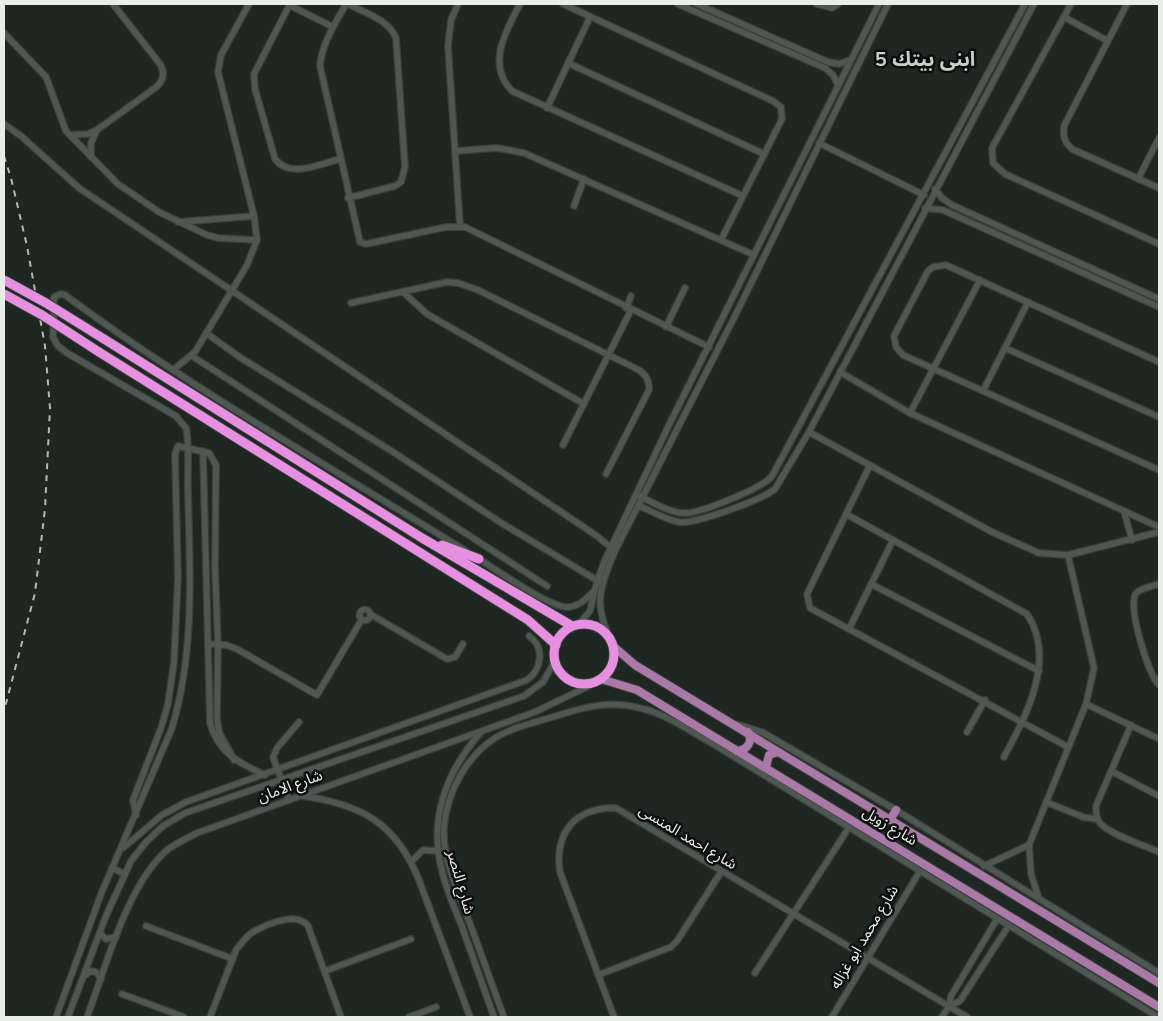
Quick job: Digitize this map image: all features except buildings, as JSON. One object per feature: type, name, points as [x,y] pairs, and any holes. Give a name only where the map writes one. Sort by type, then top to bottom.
[{"type":"highway","points":[[4,280],[46,303],[422,538],[575,625],[595,626],[609,636],[613,646],[614,657],[612,667],[599,680],[584,684],[571,681],[560,673],[555,661],[556,645],[562,634],[575,625]]},
{"type":"highway","points":[[4,294],[42,315],[528,620],[556,645]]},
{"type":"highway","points":[[422,538],[479,559]]},
{"type":"main road","name":"شارع زويل","points":[[613,646],[635,665],[736,724],[778,752],[1159,984]]},
{"type":"main road","name":"شارع زويل","points":[[599,680],[637,690],[766,767],[951,885],[1097,974],[1159,1007]]},
{"type":"main road","points":[[737,750],[744,750],[749,745],[750,738],[748,732]]},
{"type":"main road","points":[[766,767],[769,755],[778,752]]},
{"type":"main road","points":[[890,820],[896,810]]},
{"type":"main road","points":[[1118,958],[1124,952]]},
{"type":"street","points":[[70,135],[88,134],[97,130],[160,85],[164,74],[160,64],[113,4]]},
{"type":"street","points":[[173,370],[192,356],[247,265],[257,240],[254,216],[218,72],[221,55],[249,4]]},
{"type":"street","points":[[333,27],[290,4],[254,74],[255,88],[275,159],[280,165],[294,170],[340,159]]},
{"type":"street","points":[[348,198],[395,186],[401,182],[405,167],[396,38],[383,22],[347,4],[321,52],[320,66],[356,236],[362,244],[460,226],[472,229],[628,309],[709,347]]},
{"type":"street","points":[[520,4],[501,44],[499,61],[500,74],[512,91],[743,196]]},
{"type":"street","points":[[563,4],[778,104],[782,112],[782,119],[722,240]]},
{"type":"street","points":[[678,4],[825,68],[834,75],[838,85]]},
{"type":"street","points":[[697,4],[828,62],[839,64],[850,60]]},
{"type":"street","points":[[817,4],[828,8],[838,4]]},
{"type":"street","points":[[613,550],[617,531],[879,4]]},
{"type":"street","points":[[575,625],[590,611],[595,590],[613,550],[644,498],[888,4]]},
{"type":"street","points":[[636,494],[684,514],[763,486],[772,476],[1025,4]]},
{"type":"street","points":[[639,506],[677,522],[684,522],[732,508],[768,494],[775,489],[809,432],[935,188],[1034,4]]},
{"type":"street","points":[[1071,4],[994,143],[991,156],[993,164],[1005,174],[1159,244]]},
{"type":"street","points":[[1127,4],[1064,126],[1064,140],[1072,149],[1159,188]]},
{"type":"street","points":[[455,5],[448,33],[448,46],[460,226]]},
{"type":"street","points":[[707,17],[710,10]]},
{"type":"street","points":[[547,108],[590,17]]},
{"type":"street","points":[[1064,17],[1108,41]]},
{"type":"street","points":[[4,34],[46,77],[60,121],[70,135],[118,184],[134,197],[178,222],[212,238],[257,240]]},
{"type":"street","points":[[764,42],[768,35]]},
{"type":"street","points":[[825,68],[828,62]]},
{"type":"street","points":[[568,63],[764,154]]},
{"type":"street","points":[[965,115],[973,118]]},
{"type":"street","points":[[4,124],[21,136],[79,188],[594,534],[613,550]]},
{"type":"street","points":[[91,157],[91,143],[97,130]]},
{"type":"street","points":[[1138,179],[1159,138]]},
{"type":"street","points":[[819,143],[930,198]]},
{"type":"street","points":[[455,151],[497,148],[516,150],[754,255]]},
{"type":"street","points":[[574,206],[584,179]]},
{"type":"street","points":[[935,188],[942,198],[952,205],[1159,298]]},
{"type":"street","points":[[948,212],[952,205]]},
{"type":"street","points":[[925,208],[937,208],[948,212],[1159,307]]},
{"type":"street","points":[[178,222],[254,216]]},
{"type":"street","points":[[1159,362],[946,265],[933,266],[928,271],[895,330],[894,342],[899,352],[1159,470]]},
{"type":"street","points":[[910,413],[980,280]]},
{"type":"street","points":[[351,303],[448,282],[468,286],[646,375],[649,382],[649,390],[606,474]]},
{"type":"street","points":[[874,286],[882,290]]},
{"type":"street","points":[[666,327],[684,288]]},
{"type":"street","points":[[402,292],[427,314],[584,404]]},
{"type":"street","points":[[56,1017],[112,868],[172,728],[178,706],[188,646],[191,595],[186,428],[176,416],[58,346],[52,331],[54,297],[61,294],[65,295],[91,316],[173,370],[546,600],[562,607],[572,607],[595,590]]},
{"type":"street","points":[[563,445],[608,355],[628,309],[630,296]]},
{"type":"street","points":[[982,390],[1028,302]]},
{"type":"street","points":[[728,309],[736,314]]},
{"type":"street","points":[[206,334],[241,358],[599,582]]},
{"type":"street","points":[[1005,348],[1159,417]]},
{"type":"street","points":[[192,356],[547,586]]},
{"type":"street","points":[[840,372],[910,413],[1159,527]]},
{"type":"street","points":[[809,432],[1020,547],[1048,555],[1068,555],[1159,532]]},
{"type":"street","points":[[136,815],[132,800],[159,734],[168,704],[176,645],[178,577],[176,448],[186,447],[203,451],[213,457],[216,469],[215,568],[218,644],[218,727],[234,760]]},
{"type":"street","points":[[203,451],[210,724],[217,742],[234,760],[265,775]]},
{"type":"street","points":[[870,465],[807,598],[810,608],[985,700],[1068,747]]},
{"type":"street","points":[[729,499],[732,508]]},
{"type":"street","points":[[1124,511],[1132,540]]},
{"type":"street","points":[[846,514],[1027,614],[1036,636],[1039,671],[1023,721],[1004,757]]},
{"type":"street","points":[[617,531],[624,534]]},
{"type":"street","points":[[849,629],[893,540]]},
{"type":"street","points":[[1040,900],[1031,874],[1029,845],[1086,704],[1093,662],[1068,555]]},
{"type":"street","points":[[599,582],[599,608],[609,636]]},
{"type":"street","points":[[871,584],[1039,671]]},
{"type":"street","points":[[1159,584],[1138,591],[1134,597],[1136,621],[1149,670],[1159,685]]},
{"type":"street","points":[[209,644],[218,644],[237,649],[316,694],[362,619],[360,614],[362,610],[368,610],[370,614],[447,659],[455,657],[463,644]]},
{"type":"street","points":[[121,850],[155,820],[178,806],[526,680],[536,672],[540,658],[536,643],[529,636]]},
{"type":"street","points":[[176,645],[188,646]]},
{"type":"street","name":"شارع الامان","points":[[68,1017],[124,874],[146,842],[164,826],[185,813],[524,696],[543,682],[555,661]]},
{"type":"street","name":"شارع الامان","points":[[87,1017],[117,936],[142,879],[168,849],[198,833],[548,707],[599,680]]},
{"type":"street","points":[[967,732],[985,700]]},
{"type":"street","points":[[504,1017],[452,874],[445,846],[444,828],[449,803],[462,773],[473,758],[497,737],[524,726],[602,703],[640,707],[660,715],[714,745],[848,829],[920,871],[951,885],[997,919],[1097,974],[1158,1017]]},
{"type":"street","points":[[168,704],[178,706]]},
{"type":"street","points":[[1086,704],[1159,739]]},
{"type":"street","points":[[289,800],[273,760],[274,754],[299,722]]},
{"type":"street","points":[[736,724],[762,732],[896,810],[1159,973]]},
{"type":"street","points":[[1131,725],[1096,806],[1098,819],[1107,828],[1159,852]]},
{"type":"street","points":[[492,727],[497,737]]},
{"type":"street","name":"شارع النصر","points":[[482,731],[456,765],[443,795],[437,827],[438,850],[446,883],[494,1017]]},
{"type":"street","points":[[1111,771],[1159,796]]},
{"type":"street","points":[[301,796],[342,803],[374,819],[400,843],[412,861],[470,1017]]},
{"type":"street","points":[[1046,802],[1083,817],[1098,819]]},
{"type":"street","name":"شارع احمد المنسى","points":[[614,1017],[560,872],[558,859],[564,834],[576,818],[591,810],[616,808],[967,1017]]},
{"type":"street","points":[[756,972],[795,914],[826,860],[848,829]]},
{"type":"street","points":[[984,866],[1029,845]]},
{"type":"street","points":[[412,861],[423,850],[438,850]]},
{"type":"street","points":[[112,868],[124,874]]},
{"type":"street","name":"شارع محمد ابو غزاله","points":[[832,1017],[866,957],[920,871]]},
{"type":"street","points":[[598,975],[671,947],[677,941],[721,872]]},
{"type":"street","points":[[210,1017],[236,950],[252,933],[294,918],[302,920],[308,926],[341,1017]]},
{"type":"street","points":[[942,1017],[949,1006],[951,996],[997,919]]},
{"type":"street","points":[[949,1006],[960,1001],[1009,925]]},
{"type":"street","points":[[146,926],[233,958]]},
{"type":"street","points":[[100,933],[110,940],[117,936]]},
{"type":"street","points":[[324,971],[411,939]]},
{"type":"street","points":[[84,976],[91,971],[96,972],[101,978]]},
{"type":"street","points":[[122,994],[184,1017]]},
{"type":"street","points":[[409,1017],[436,1007]]},
{"type":"street","points":[[1144,1017],[1148,1011]]},
{"type":"railway","points":[[4,156],[27,246],[45,346],[50,408],[45,509],[35,593],[4,711]]},
{"type":"district","name":"ابنى بيتك 5","points":[[925,59]]}]
